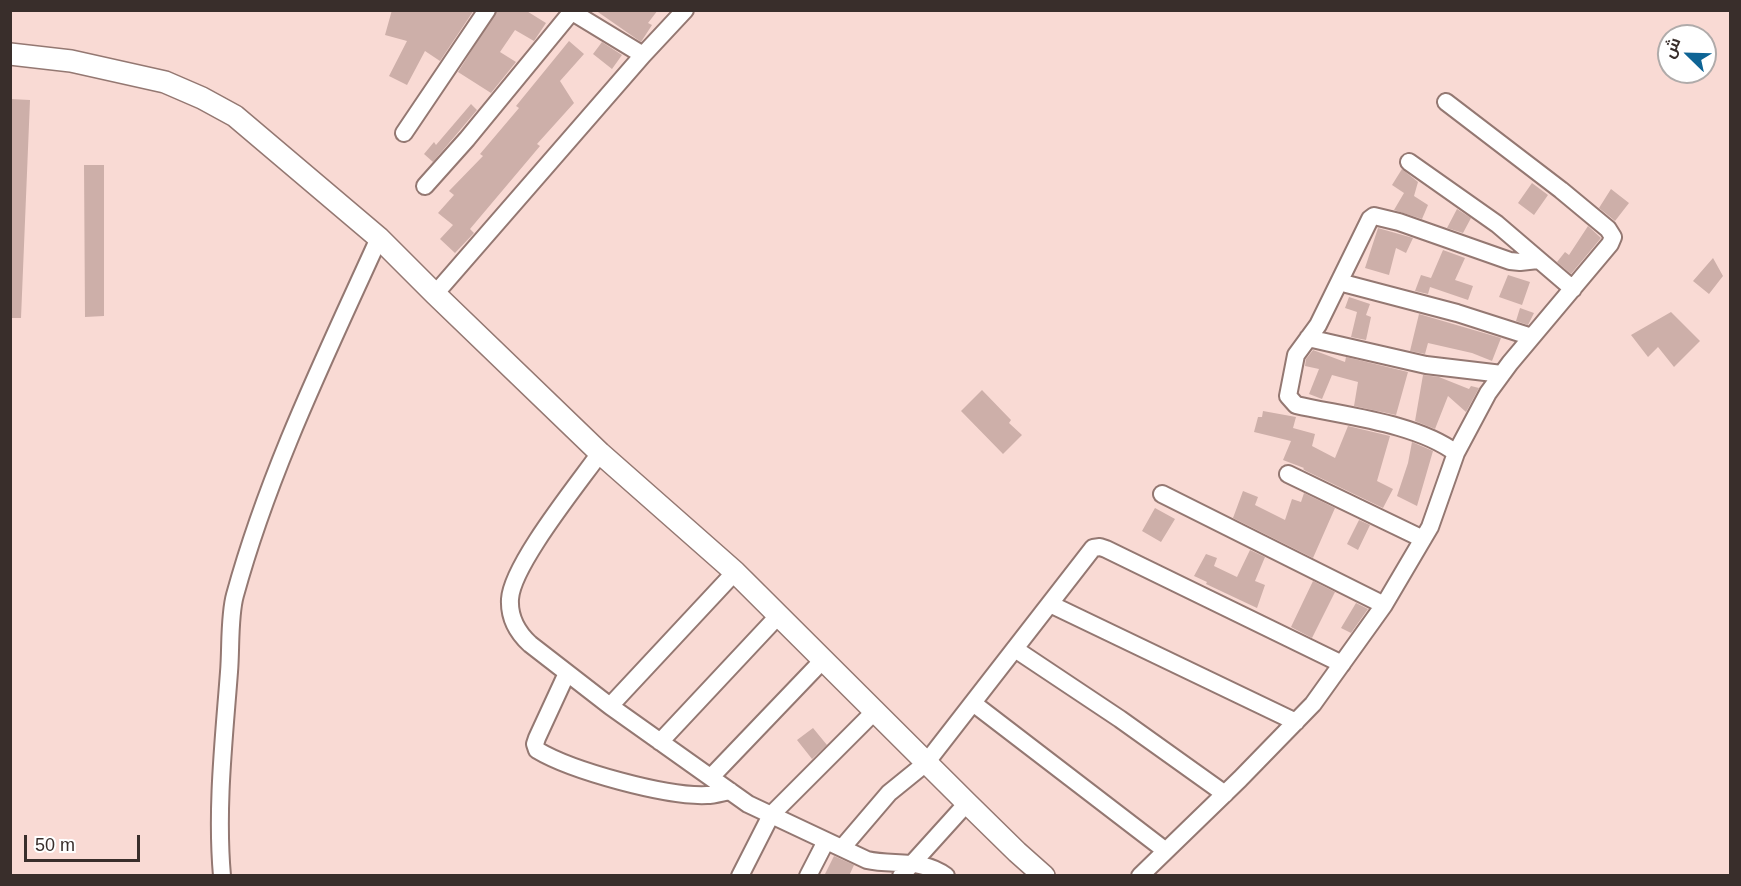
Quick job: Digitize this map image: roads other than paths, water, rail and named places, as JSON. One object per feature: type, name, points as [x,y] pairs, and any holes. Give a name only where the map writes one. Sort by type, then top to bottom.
[{"type":"street","points":[[404,133],[487,10]]},
{"type":"street","points":[[435,294],[685,10]]},
{"type":"street","points":[[425,186],[467,139],[571,11],[644,55]]},
{"type":"street","points":[[10,54],[71,61],[165,82],[235,116],[380,238],[600,453],[735,572],[874,712],[1044,876]]},
{"type":"street","points":[[1140,876],[1313,704],[1384,605],[1430,527],[1456,453],[1488,393],[1610,244],[1612,233],[1561,190],[1446,102]]},
{"type":"street","points":[[1409,162],[1497,224],[1573,289]]},
{"type":"street","points":[[1456,453],[1445,444],[1404,428],[1306,408],[1292,402],[1287,396],[1294,362],[1301,346],[1318,325],[1370,219],[1374,216],[1399,222],[1510,261],[1538,260]]},
{"type":"street","points":[[222,876],[222,777],[234,598],[265,503],[296,422],[380,238]]},
{"type":"street","points":[[1339,282],[1457,313],[1532,337]]},
{"type":"street","points":[[1308,338],[1426,365],[1502,374]]},
{"type":"street","points":[[600,453],[534,547],[512,589],[510,598],[512,617],[522,637],[610,706],[748,804],[867,860],[907,869],[929,867],[946,876]]},
{"type":"street","points":[[1288,474],[1423,539]]},
{"type":"street","points":[[1162,494],[1384,605]]},
{"type":"street","points":[[808,876],[834,845],[926,762],[1093,548],[1100,547],[1342,664]]},
{"type":"street","points":[[610,706],[735,572]]},
{"type":"street","points":[[1050,603],[1296,722]]},
{"type":"street","points":[[660,742],[778,616]]},
{"type":"street","points":[[1015,649],[1120,719],[1225,794]]},
{"type":"street","points":[[711,777],[823,660]]},
{"type":"street","points":[[567,673],[537,738],[537,750],[578,768],[664,791],[706,795],[730,791]]},
{"type":"street","points":[[973,703],[1166,851]]},
{"type":"street","points":[[740,876],[771,815],[874,712]]},
{"type":"street","points":[[907,869],[967,803]]}]
